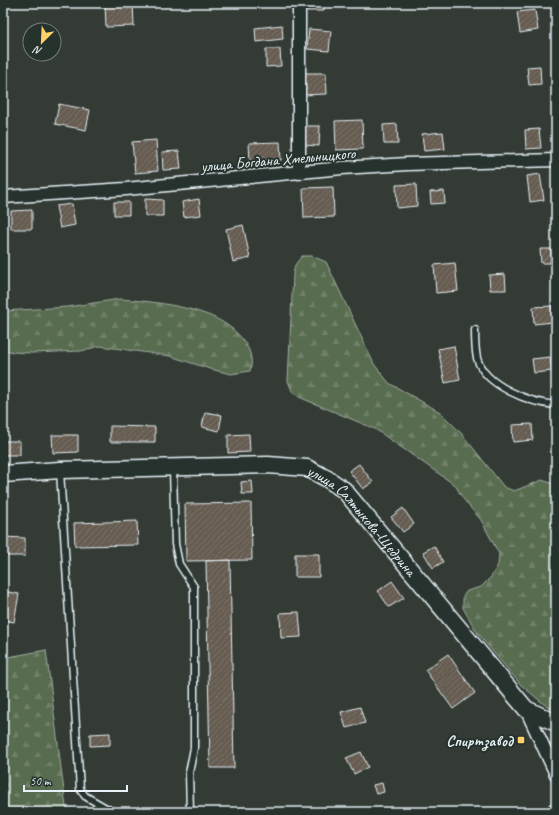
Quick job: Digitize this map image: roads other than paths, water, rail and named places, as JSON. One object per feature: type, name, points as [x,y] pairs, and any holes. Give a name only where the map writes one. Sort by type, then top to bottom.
[{"type":"street","points":[[299,3],[299,173]]},
{"type":"street","name":"улица Богдана Хмельницкого","points":[[3,197],[126,189],[407,164],[556,160]]},
{"type":"street","name":"улица Салтыкова-Щедрина","points":[[3,474],[60,470],[173,469],[268,465],[307,468],[344,490],[526,709],[556,723]]},
{"type":"street","points":[[526,709],[552,757],[556,774]]},
{"type":"street","points":[[552,812],[556,808]]},
{"type":"lane","points":[[475,330],[477,359],[498,385],[522,397],[556,405]]},
{"type":"lane","points":[[173,469],[175,544],[179,564],[194,587],[194,748],[189,773],[190,812]]},
{"type":"lane","points":[[60,470],[80,789],[85,796],[113,812]]},
{"type":"place","name":"Спиртзавод","points":[[521,740]]}]
